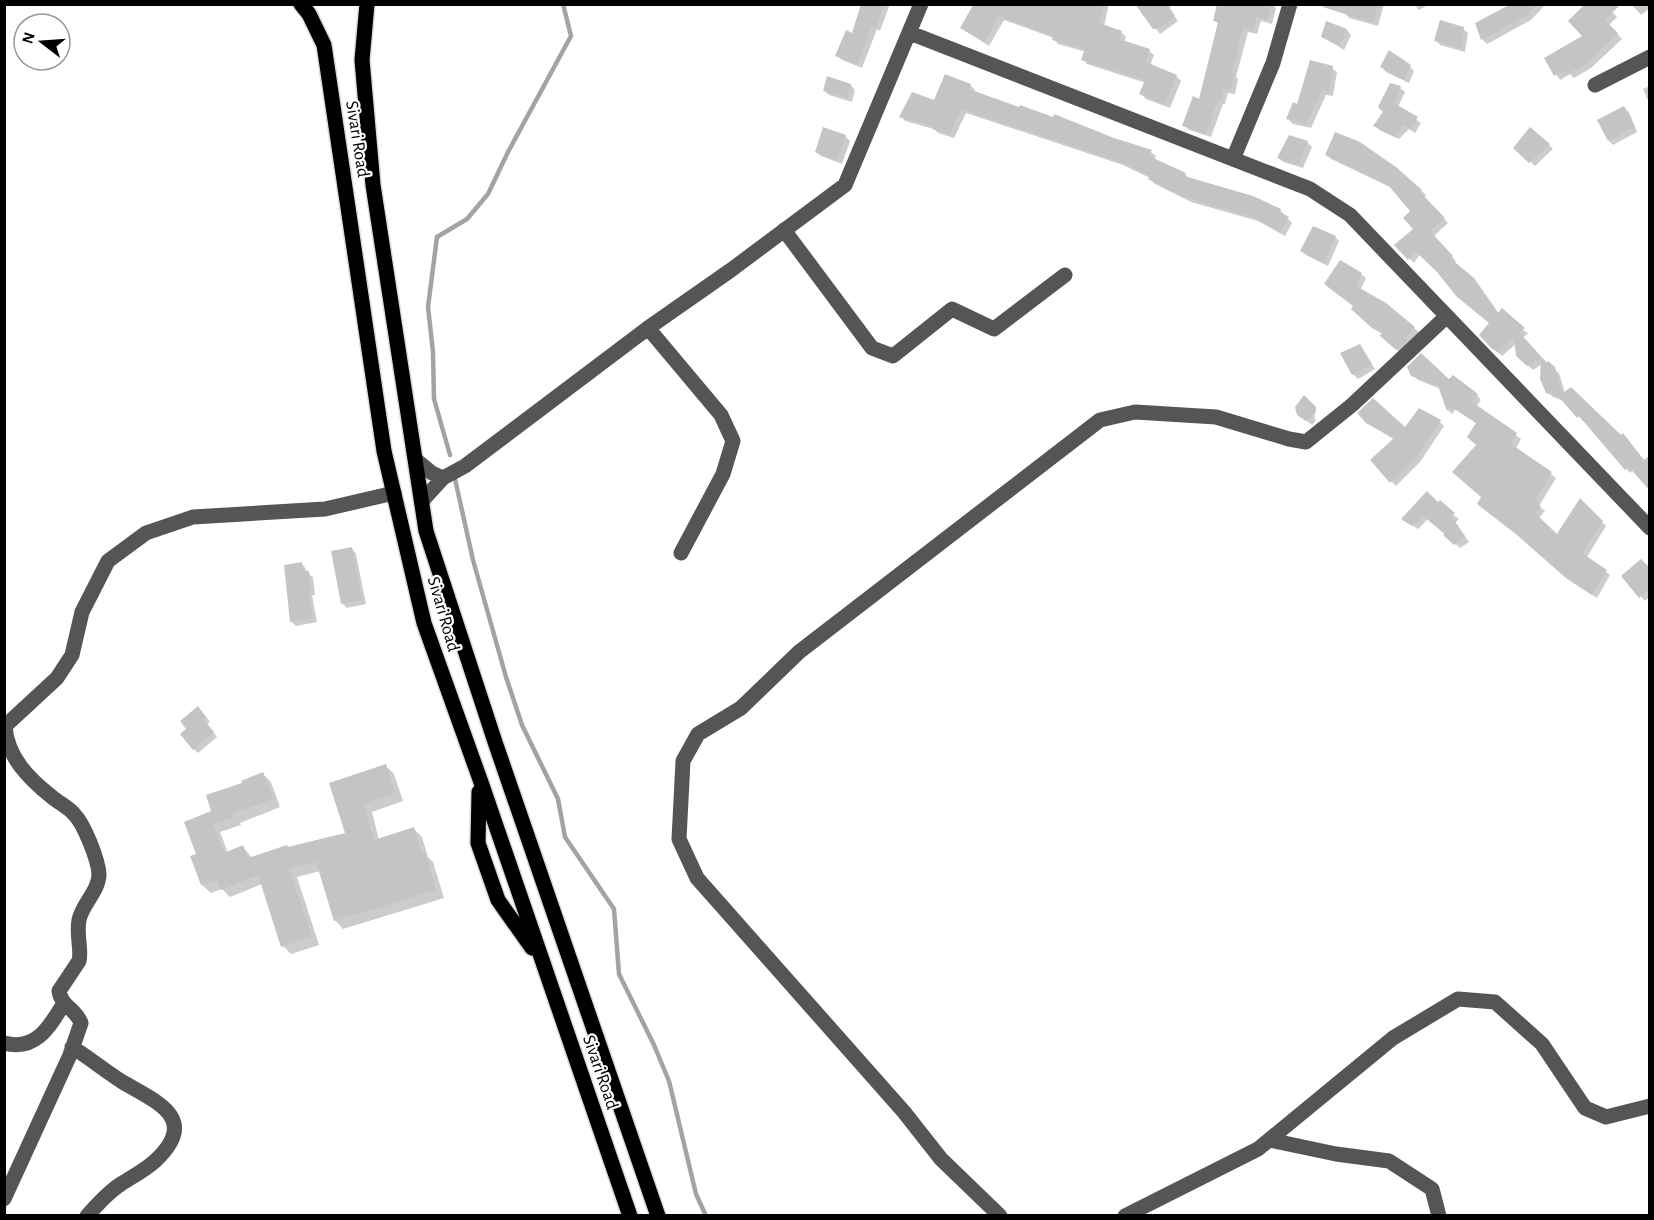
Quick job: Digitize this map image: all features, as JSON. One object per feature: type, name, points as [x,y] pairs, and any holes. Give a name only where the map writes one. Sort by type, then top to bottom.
[{"type":"main road","name":"Sivari Road","points":[[301,4],[309,14],[324,45],[384,452],[424,623],[630,1215]]},
{"type":"main road","name":"Sivari Road","points":[[368,4],[362,60],[373,185],[426,531],[658,1215]]},
{"type":"main road","points":[[480,780],[478,843],[498,900],[543,963]]},
{"type":"street","points":[[422,501],[443,478],[465,466],[648,328],[845,185],[921,4]]},
{"type":"street","points":[[1233,159],[1274,63],[1290,4]]},
{"type":"street","points":[[910,33],[1310,189],[1350,215],[1650,528]]},
{"type":"street","points":[[1595,85],[1650,57]]},
{"type":"street","points":[[784,231],[872,348],[893,356],[952,309],[994,329],[1065,275]]},
{"type":"street","points":[[1000,1215],[941,1159],[904,1112],[697,878],[679,839],[683,761],[698,734],[741,708],[799,652],[1100,420],[1135,412],[1216,417],[1288,439],[1306,442],[1352,405],[1447,316]]},
{"type":"street","points":[[648,328],[722,415],[734,441],[723,474],[681,553]]},
{"type":"street","points":[[416,460],[432,473],[443,478]]},
{"type":"street","points":[[4,1199],[70,1055],[81,1023],[77,1015],[60,997],[60,987],[81,956],[77,937],[79,917],[99,874],[93,849],[76,816],[12,762],[5,727],[57,678],[72,655],[82,612],[108,561],[146,533],[193,518],[325,509],[394,493]]},
{"type":"street","points":[[1125,1215],[1258,1149],[1393,1038],[1458,999],[1495,1002],[1542,1044],[1585,1108],[1606,1117],[1650,1106]]},
{"type":"street","points":[[4,1043],[25,1045],[39,1037],[64,1003]]},
{"type":"street","points":[[72,1047],[165,1107],[175,1124],[173,1138],[157,1160],[144,1171],[120,1185],[87,1215]]},
{"type":"street","points":[[1270,1140],[1336,1154],[1389,1161],[1432,1190],[1439,1215]]},
{"type":"building","points":[[861,4],[884,4],[876,27],[872,26],[857,64],[835,56],[846,30],[852,33]]},
{"type":"building","points":[[971,4],[1104,4],[1099,23],[1122,31],[1119,39],[1150,49],[1146,62],[1177,75],[1165,105],[1139,94],[1145,80],[1081,60],[1085,49],[1052,40],[1053,36],[999,16],[984,42],[960,28],[972,7]]},
{"type":"building","points":[[1135,4],[1167,4],[1175,16],[1158,29],[1153,29]]},
{"type":"building","points":[[1217,4],[1271,4],[1267,20],[1256,17],[1253,31],[1243,28],[1230,91],[1223,89],[1221,100],[1218,100],[1206,134],[1182,126],[1193,96],[1199,99],[1218,22],[1213,21]]},
{"type":"building","points":[[1324,4],[1379,4],[1373,23],[1323,7]]},
{"type":"building","points":[[1511,4],[1537,4],[1526,16],[1481,40],[1475,23]]},
{"type":"building","points":[[1585,4],[1621,4],[1605,20],[1618,33],[1587,63],[1568,74],[1565,70],[1554,76],[1544,58],[1582,36],[1568,21]]},
{"type":"building","points":[[1440,20],[1464,27],[1461,48],[1434,41]]},
{"type":"building","points":[[1326,21],[1347,29],[1339,46],[1321,37]]},
{"type":"building","points":[[1389,50],[1411,65],[1404,80],[1380,67]]},
{"type":"building","points":[[1310,60],[1333,66],[1329,92],[1322,91],[1306,124],[1286,119],[1293,102],[1297,104]]},
{"type":"building","points":[[945,74],[971,84],[969,89],[1053,117],[1054,114],[1114,138],[1152,150],[1149,156],[1186,173],[1184,176],[1253,196],[1281,209],[1280,212],[1289,217],[1280,232],[1251,217],[1185,197],[1148,179],[1150,176],[1117,161],[961,109],[950,134],[932,129],[933,126],[899,117],[912,92],[934,100]]},
{"type":"building","points":[[827,76],[851,84],[847,98],[823,91]]},
{"type":"building","points":[[1390,83],[1401,86],[1394,103],[1418,117],[1410,129],[1404,125],[1394,136],[1373,126],[1383,112],[1378,107]]},
{"type":"building","points":[[1624,106],[1635,127],[1608,141],[1597,120]]},
{"type":"building","points":[[823,127],[846,135],[837,160],[815,152]]},
{"type":"building","points":[[1530,127],[1550,144],[1529,163],[1513,148]]},
{"type":"building","points":[[1335,132],[1360,142],[1396,167],[1422,190],[1420,192],[1445,218],[1430,231],[1453,256],[1450,258],[1474,278],[1498,313],[1502,308],[1525,328],[1519,332],[1547,363],[1548,361],[1555,367],[1563,393],[1571,387],[1621,435],[1623,433],[1644,460],[1650,455],[1650,491],[1628,466],[1625,470],[1579,416],[1577,418],[1559,397],[1546,393],[1540,379],[1541,358],[1527,366],[1516,356],[1514,337],[1497,352],[1491,348],[1479,335],[1489,323],[1456,296],[1437,272],[1415,251],[1408,260],[1394,245],[1413,229],[1403,218],[1410,211],[1388,185],[1325,155]]},
{"type":"building","points":[[1289,135],[1308,141],[1298,165],[1277,158]]},
{"type":"building","points":[[1313,226],[1336,236],[1323,263],[1300,251]]},
{"type":"building","points":[[1340,260],[1362,273],[1356,286],[1386,303],[1415,327],[1405,338],[1407,340],[1396,350],[1379,335],[1383,334],[1372,328],[1351,309],[1353,306],[1324,284]]},
{"type":"building","points":[[1360,344],[1372,364],[1352,375],[1340,353]]},
{"type":"building","points":[[1421,353],[1449,379],[1453,375],[1478,394],[1472,402],[1517,433],[1511,444],[1552,472],[1534,501],[1541,506],[1535,513],[1557,534],[1580,498],[1603,521],[1582,553],[1607,570],[1592,595],[1566,578],[1477,504],[1481,497],[1452,472],[1476,445],[1467,437],[1476,423],[1450,406],[1447,411],[1438,386],[1411,376],[1407,367]]},
{"type":"building","points":[[1304,395],[1316,407],[1316,412],[1306,421],[1297,415],[1295,407]]},
{"type":"building","points":[[1373,398],[1405,427],[1419,408],[1441,420],[1416,457],[1390,483],[1370,460],[1394,438],[1366,423],[1357,413]]},
{"type":"building","points":[[1427,491],[1438,502],[1440,500],[1455,513],[1452,517],[1465,536],[1454,545],[1443,535],[1445,534],[1423,516],[1412,526],[1401,519]]},
{"type":"building","points":[[352,547],[362,600],[341,604],[331,551]]},
{"type":"building","points":[[1641,559],[1650,568],[1650,587],[1639,598],[1621,576]]},
{"type":"building","points":[[302,562],[303,571],[309,571],[311,590],[308,591],[313,618],[290,622],[284,565]]},
{"type":"building","points":[[198,706],[206,717],[203,719],[214,732],[193,750],[180,734],[186,729],[180,721]]},
{"type":"building","points":[[386,764],[395,793],[364,804],[374,840],[414,827],[422,853],[425,852],[436,890],[334,921],[316,862],[289,869],[312,936],[281,947],[258,875],[221,890],[217,880],[201,885],[190,856],[196,854],[184,822],[211,811],[206,795],[242,783],[241,781],[263,772],[273,799],[232,814],[233,817],[213,824],[224,853],[243,845],[248,858],[287,845],[288,847],[345,833],[329,783]]},
{"type":"waterway","points":[[450,455],[434,399],[433,352],[428,307],[437,237],[467,219],[488,194],[508,152],[571,36],[563,4]]},
{"type":"waterway","points":[[455,479],[473,560],[522,725],[558,799],[565,837],[614,909],[619,974],[669,1081],[696,1194],[706,1216]]}]
